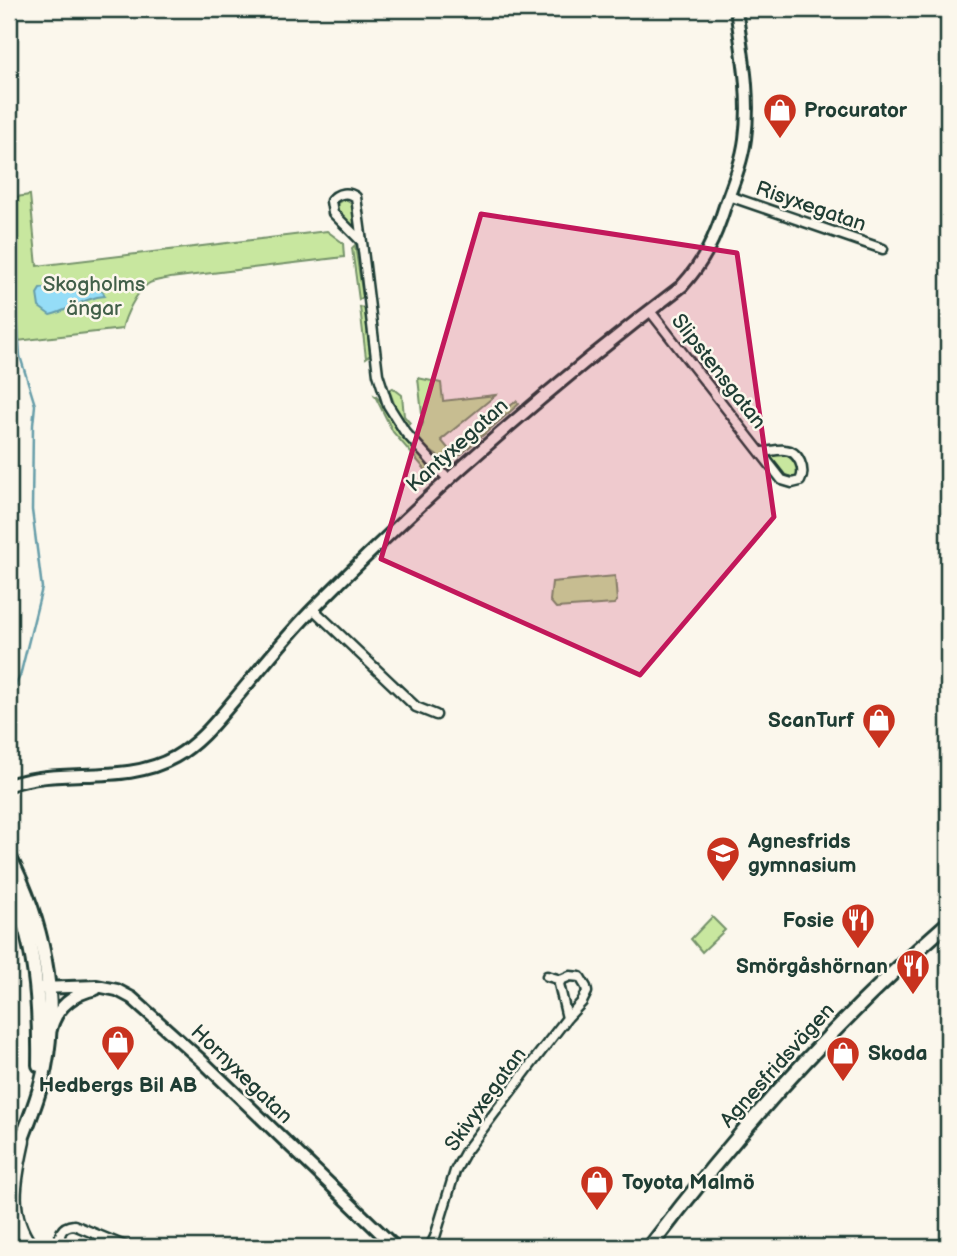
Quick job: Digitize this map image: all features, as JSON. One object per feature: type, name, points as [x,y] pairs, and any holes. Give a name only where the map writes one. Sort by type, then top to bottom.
[{"type":"highway","points":[[10,1167],[21,1141]]},
{"type":"highway","points":[[21,1141],[12,1203],[18,1229],[29,1247]]},
{"type":"highway","points":[[9,1237],[18,1247]]},
{"type":"main road","points":[[9,856],[34,912],[44,953],[35,1104]]},
{"type":"main road","points":[[9,884],[27,932],[43,993],[48,1042],[46,1066],[21,1141]]},
{"type":"main road","name":"Agnesfridsvägen","points":[[650,1247],[747,1126],[826,1037],[948,923]]},
{"type":"main road","points":[[9,1183],[10,1167]]},
{"type":"street","name":"Kantyxegatan","points":[[9,785],[30,779],[138,770],[172,759],[185,751],[206,732],[313,609],[447,478],[524,411],[681,286],[704,260],[715,237],[740,160],[747,119],[745,77],[736,9]]},
{"type":"street","points":[[362,243],[333,213],[331,201],[338,195],[349,194],[356,197],[381,386],[398,424],[447,478]]},
{"type":"street","name":"Risyxegatan","points":[[729,196],[883,249]]},
{"type":"street","name":"Slipstensgatan","points":[[650,311],[782,480],[792,483],[800,481],[802,465],[792,452],[761,452]]},
{"type":"street","points":[[313,609],[416,707],[436,715]]},
{"type":"street","name":"Kantyxegatan","points":[[9,790],[30,779]]},
{"type":"street","name":"Skivyxegatan","points":[[430,1247],[455,1171],[467,1151],[587,992],[580,976],[561,980],[547,976]]},
{"type":"street","points":[[561,980],[559,992],[566,1018]]},
{"type":"street","name":"Hornyxegatan","points":[[43,993],[85,986],[107,988],[124,993],[142,1005],[395,1247]]},
{"type":"street","points":[[43,993],[79,994],[107,988]]},
{"type":"street","points":[[48,1042],[63,1004],[79,994]]},
{"type":"street","points":[[62,1247],[61,1231],[71,1225],[78,1225],[127,1247]]},
{"type":"street","points":[[89,1247],[116,1243]]},
{"type":"highlighted area","points":[[481,214],[737,253],[774,517],[640,675],[381,559]]},
{"type":"green space","name":"Skogholms ängar","points":[[30,195],[37,266],[327,231],[343,243],[344,257],[156,281],[148,284],[135,298],[122,329],[9,342],[9,198]]},
{"type":"green space","points":[[344,199],[352,204],[355,228],[336,209],[338,203]]},
{"type":"green space","points":[[355,245],[363,297],[359,300],[352,248]]},
{"type":"green space","points":[[360,307],[365,308],[370,355],[366,358]]},
{"type":"green space","points":[[418,378],[441,383],[443,401],[496,395],[441,440],[451,452],[459,445],[462,448],[516,401],[519,404],[458,457],[446,459],[430,450],[417,436],[423,423]]},
{"type":"green space","points":[[393,388],[402,395],[404,416],[410,423],[408,425],[397,411],[389,390]]},
{"type":"green space","points":[[375,396],[400,434],[423,459],[430,475],[393,432]]},
{"type":"green space","points":[[783,454],[791,458],[799,472],[795,478],[785,475],[770,456]]},
{"type":"green space","points":[[615,576],[617,601],[614,604],[556,608],[550,601],[552,582]]},
{"type":"green space","points":[[712,917],[725,930],[702,952],[691,939]]},
{"type":"water","points":[[91,283],[105,296],[50,315],[39,307],[37,294],[40,289],[71,288]]},
{"type":"waterway","points":[[9,255],[14,269],[20,356],[35,405],[32,510],[42,588],[20,676],[9,698]]},
{"type":"place","name":"Procurator","points":[[780,140]]},
{"type":"place","name":"ScanTurf","points":[[879,750]]},
{"type":"place","name":"Agnesfrids gymnasium","points":[[723,883]]},
{"type":"place","name":"Fosie","points":[[858,950]]},
{"type":"place","name":"Smörgåshörnan","points":[[913,996]]},
{"type":"place","name":"Hedbergs Bil AB","points":[[118,1072]]},
{"type":"place","name":"Skoda","points":[[843,1083]]},
{"type":"place","name":"Toyota Malmö","points":[[597,1212]]}]
